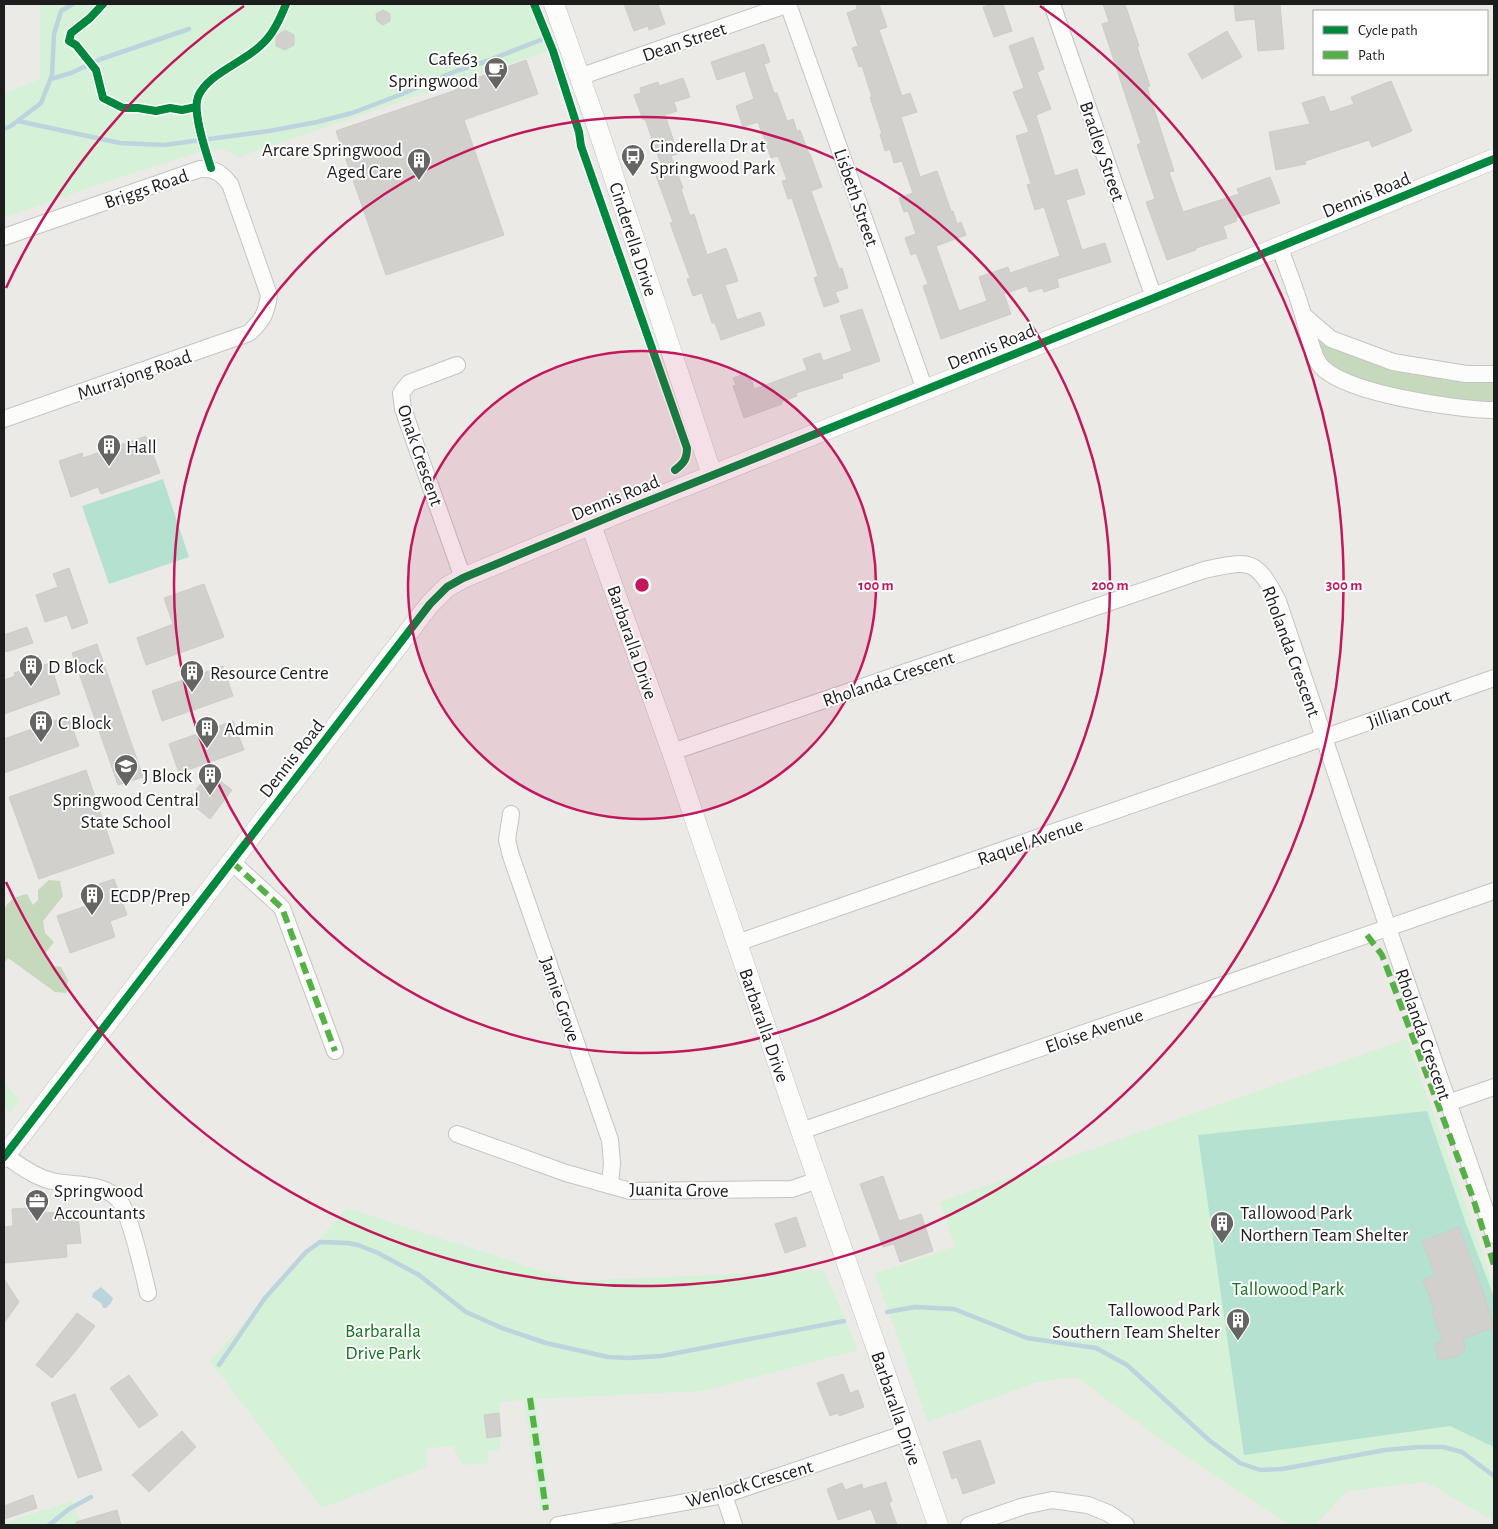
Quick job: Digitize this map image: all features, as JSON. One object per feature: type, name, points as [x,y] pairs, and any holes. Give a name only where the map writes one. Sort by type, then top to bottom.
[{"type":"street","name":"Cinderella Drive","points":[[554,4],[597,126],[712,475]]},
{"type":"street","name":"Dean Street","points":[[579,77],[788,4]]},
{"type":"street","name":"Lisbeth Street","points":[[788,4],[925,390]]},
{"type":"street","name":"Bradley Street","points":[[1052,4],[1154,298]]},
{"type":"street","name":"Dennis Road","points":[[4,1156],[430,604],[447,586],[712,475],[1494,159]]},
{"type":"street","name":"Briggs Road","points":[[4,237],[200,169],[211,168],[220,172],[230,184],[269,295],[267,312],[260,323]]},
{"type":"street","points":[[1280,247],[1303,315],[1309,343],[1318,364],[1326,372],[1372,392],[1475,410],[1494,410]]},
{"type":"street","points":[[1303,315],[1331,339],[1392,362],[1466,374],[1494,374]]},
{"type":"street","name":"Murrajong Road","points":[[4,419],[249,334],[260,323]]},
{"type":"street","name":"Onak Crescent","points":[[458,365],[409,383],[401,393],[403,409],[464,578]]},
{"type":"street","name":"Barbaralla Drive","points":[[591,525],[672,752],[938,1525]]},
{"type":"street","name":"Rholanda Crescent","points":[[672,752],[1204,570],[1232,564],[1254,566],[1266,578],[1278,601],[1494,1235]]},
{"type":"street","name":"Jillian Court","points":[[1324,738],[1494,678]]},
{"type":"street","name":"Raquel Avenue","points":[[737,943],[1324,738]]},
{"type":"street","name":"Jamie Grove","points":[[511,814],[507,840],[511,856],[610,1140],[612,1163],[610,1185]]},
{"type":"street","points":[[232,862],[282,908],[335,1051]]},
{"type":"street","name":"Eloise Avenue","points":[[801,1131],[1494,891]]},
{"type":"street","points":[[1448,1103],[1494,1088]]},
{"type":"street","name":"Juanita Grove","points":[[457,1134],[566,1173],[630,1191],[792,1189],[818,1180]]},
{"type":"street","points":[[4,1156],[31,1173],[51,1181],[104,1189],[118,1199],[126,1212],[148,1292]]},
{"type":"street","name":"Wenlock Crescent","points":[[558,1525],[724,1495],[906,1432]]},
{"type":"street","points":[[724,1495],[734,1525]]},
{"type":"street","points":[[969,1525],[1024,1506],[1052,1500],[1088,1505],[1108,1513],[1126,1525]]},
{"type":"green space","points":[[40,4],[530,4],[548,51],[239,157],[222,149],[205,150],[4,218],[4,94],[40,79]]},
{"type":"green space","points":[[1318,340],[1346,351],[1494,381],[1494,402],[1474,404],[1379,387],[1332,368],[1323,359]]},
{"type":"green space","points":[[163,479],[189,557],[109,584],[82,506]]},
{"type":"green space","points":[[49,880],[60,881],[63,896],[43,921],[45,933],[54,942],[44,955],[50,965],[61,967],[68,980],[66,993],[55,992],[8,958],[4,963],[4,910],[13,899],[27,894],[33,905],[38,900],[38,890]]},
{"type":"green space","name":"Tallowood Park","points":[[1407,1039],[1494,1286],[1494,1521],[1426,1482],[1347,1491],[1315,1525],[1289,1525],[1167,1444],[1076,1377],[1037,1382],[928,1422],[875,1274],[955,1246],[940,1202]]},
{"type":"green space","points":[[4,1083],[19,1099],[10,1114],[4,1105]]},
{"type":"green space","points":[[1427,1111],[1465,1221],[1494,1297],[1494,1447],[1450,1426],[1244,1455],[1198,1135]]},
{"type":"green space","name":"Barbaralla Drive Park","points":[[347,1208],[573,1281],[824,1270],[858,1350],[703,1391],[535,1399],[550,1506],[540,1508],[524,1400],[500,1402],[500,1449],[488,1452],[488,1463],[462,1465],[453,1446],[427,1448],[427,1467],[322,1508],[210,1361]]},
{"type":"green space","points":[[72,1501],[82,1525],[4,1525],[4,1523]]},
{"type":"water","points":[[101,1287],[113,1298],[106,1308],[103,1308],[101,1303],[92,1297],[93,1293]]},
{"type":"building","points":[[624,4],[658,4],[665,24],[649,30],[648,26],[634,31]]},
{"type":"building","points":[[856,4],[879,4],[887,27],[879,30],[902,96],[910,93],[917,112],[901,117],[920,177],[937,171],[951,211],[953,211],[957,224],[961,222],[966,235],[936,246],[959,311],[987,301],[979,277],[1008,267],[1010,273],[1060,256],[1044,207],[1035,210],[1027,185],[1031,184],[1016,136],[1029,132],[1013,92],[1024,88],[1009,46],[1033,37],[1044,69],[1037,72],[1051,109],[1036,115],[1055,176],[1077,169],[1085,194],[1066,200],[1082,250],[1105,243],[1111,262],[1057,279],[1059,287],[1044,292],[1042,288],[1029,292],[1027,286],[1004,294],[1011,314],[941,339],[923,286],[928,284],[916,253],[911,255],[905,238],[916,234],[908,211],[904,212],[899,198],[913,193],[902,161],[894,163],[890,149],[885,151],[880,134],[882,134],[870,97],[872,97],[862,66],[859,67],[852,48],[858,46],[847,13],[857,9]]},
{"type":"building","points":[[991,4],[1003,4],[1012,31],[994,37],[983,7]]},
{"type":"building","points":[[1103,4],[1125,4],[1150,86],[1147,87],[1174,171],[1169,172],[1183,212],[1239,194],[1237,189],[1270,177],[1280,203],[1236,218],[1237,221],[1223,226],[1227,238],[1167,260],[1146,202],[1155,199],[1137,145],[1141,143],[1102,24],[1109,22]]},
{"type":"building","points":[[1234,4],[1280,4],[1284,49],[1258,51],[1255,19],[1236,21]]},
{"type":"building","points":[[383,10],[390,14],[390,21],[383,25],[377,21],[376,14]]},
{"type":"building","points":[[285,30],[294,35],[294,45],[285,50],[276,46],[276,36]]},
{"type":"building","points":[[1227,31],[1242,57],[1202,79],[1188,54]]},
{"type":"building","points":[[764,44],[770,62],[764,64],[774,93],[777,93],[787,121],[793,119],[797,131],[800,130],[822,187],[811,191],[839,269],[842,268],[848,288],[835,292],[839,302],[824,307],[814,278],[818,276],[792,198],[788,199],[782,181],[787,180],[778,156],[771,158],[758,122],[743,127],[736,106],[754,99],[745,71],[717,80],[711,62]]},
{"type":"building","name":"Arcare Springwood Aged Care","points":[[526,60],[538,94],[464,120],[504,235],[386,275],[336,131],[456,90],[455,86]]},
{"type":"building","points":[[683,78],[690,97],[674,102],[677,111],[665,115],[678,154],[671,156],[683,188],[681,189],[690,216],[694,214],[707,255],[726,248],[738,281],[725,285],[737,320],[760,312],[765,325],[721,340],[715,323],[712,323],[702,293],[693,296],[687,279],[690,278],[670,223],[673,222],[655,173],[663,170],[645,119],[643,120],[634,95],[641,93],[640,88],[658,82],[659,86]]},
{"type":"building","points":[[1391,81],[1412,131],[1372,147],[1369,140],[1305,161],[1306,164],[1276,170],[1269,132],[1310,124],[1302,103],[1324,96],[1330,112],[1354,104],[1351,97]]},
{"type":"building","points":[[862,309],[880,361],[842,374],[843,378],[796,393],[797,396],[781,402],[782,404],[744,418],[733,386],[736,385],[733,378],[746,373],[748,379],[751,378],[754,389],[807,370],[803,359],[820,353],[823,361],[852,351],[840,316]]},
{"type":"building","name":"Hall","points":[[146,436],[160,473],[101,494],[98,487],[71,497],[59,461],[82,453],[83,458]]},
{"type":"building","points":[[69,568],[88,623],[72,629],[67,615],[45,622],[36,595],[58,587],[53,574]]},
{"type":"building","points":[[204,584],[224,637],[146,665],[137,638],[173,624],[164,598]]},
{"type":"building","points":[[27,627],[33,643],[6,652],[4,635]]},
{"type":"building","points":[[97,644],[143,777],[118,785],[72,653]]},
{"type":"building","name":"D Block","points":[[50,663],[60,694],[4,714],[4,680],[15,676],[14,673],[40,664],[41,666]]},
{"type":"building","name":"Resource Centre","points":[[223,666],[233,696],[162,721],[152,691]]},
{"type":"building","name":"C Block","points":[[68,716],[79,746],[4,773],[4,739]]},
{"type":"building","name":"Admin","points":[[233,721],[244,750],[179,773],[169,744]]},
{"type":"building","points":[[86,770],[114,853],[39,879],[9,797]]},
{"type":"building","name":"J Block","points":[[209,772],[232,790],[210,819],[188,801]]},
{"type":"building","name":"ECDP/Prep","points":[[114,879],[127,915],[110,921],[115,937],[70,953],[57,916],[86,906],[81,890]]},
{"type":"building","points":[[883,1176],[899,1221],[921,1214],[933,1251],[900,1262],[894,1244],[883,1247],[860,1184]]},
{"type":"building","points":[[28,1208],[28,1211],[44,1210],[44,1213],[61,1212],[61,1218],[78,1216],[81,1243],[66,1244],[67,1257],[4,1263],[4,1227],[13,1226],[12,1209]]},
{"type":"building","points":[[796,1217],[806,1246],[785,1253],[775,1224]]},
{"type":"building","points":[[1459,1227],[1494,1327],[1463,1339],[1465,1348],[1460,1356],[1438,1360],[1435,1343],[1443,1342],[1432,1312],[1435,1311],[1423,1280],[1435,1275],[1422,1241]]},
{"type":"building","points":[[4,1279],[19,1302],[4,1323]]},
{"type":"building","points":[[77,1313],[95,1326],[52,1378],[36,1365]]},
{"type":"building","points":[[843,1374],[850,1393],[858,1390],[864,1407],[839,1416],[838,1413],[830,1416],[817,1383]]},
{"type":"building","points":[[129,1375],[158,1415],[139,1428],[110,1388]]},
{"type":"building","points":[[75,1394],[102,1470],[78,1478],[51,1403]]},
{"type":"building","points":[[499,1413],[501,1436],[487,1438],[484,1415]]},
{"type":"building","points":[[182,1431],[196,1447],[149,1492],[132,1475]]},
{"type":"building","points":[[980,1440],[995,1483],[963,1494],[957,1477],[952,1479],[943,1452]]},
{"type":"building","points":[[886,1482],[892,1501],[889,1503],[897,1525],[877,1525],[871,1509],[838,1520],[827,1489],[842,1483],[845,1490],[862,1484],[863,1489]]},
{"type":"building","points":[[33,1495],[37,1508],[4,1519],[4,1506]]},
{"type":"building","points":[[117,1510],[121,1525],[76,1525],[76,1522]]},
{"type":"waterway","points":[[4,129],[11,126],[41,103],[52,75],[54,34],[61,11],[73,4]]},
{"type":"waterway","points":[[51,79],[71,73],[101,59],[189,29]]},
{"type":"waterway","points":[[18,121],[120,143],[164,145],[269,131],[352,113],[456,71],[543,39]]},
{"type":"waterway","points":[[219,1365],[265,1298],[306,1252],[320,1242],[348,1243],[378,1253],[419,1275],[466,1312],[502,1328],[546,1343],[608,1357],[661,1356],[844,1321]]},
{"type":"waterway","points":[[887,1312],[915,1307],[954,1309],[1027,1338],[1096,1348],[1127,1365],[1210,1441],[1240,1463],[1260,1470],[1282,1469],[1385,1450],[1443,1447],[1462,1452],[1494,1476]]},
{"type":"waterway","points":[[49,1525],[69,1509],[91,1497]]},
{"type":"marked path","points":[[232,862],[282,908],[335,1051]]},
{"type":"marked path","points":[[1367,935],[1382,955],[1473,1198],[1494,1265]]},
{"type":"marked path","points":[[530,1398],[546,1510]]},
{"type":"cycle path","points":[[103,4],[90,18],[71,33],[69,41],[76,45],[96,70],[103,98],[123,108],[156,111],[170,108],[182,110],[196,107]]},
{"type":"cycle path","points":[[211,168],[198,122],[198,97],[202,89],[217,75],[265,42],[276,26],[286,4]]},
{"type":"cycle path","points":[[534,4],[553,51],[579,132],[581,146],[687,448],[684,460],[675,470]]},
{"type":"cycle path","points":[[4,1157],[430,604],[447,587],[463,578],[621,512],[1494,159]]},
{"type":"place","name":"Cafe63 Springwood","points":[[496,90]]},
{"type":"place","name":"Cinderella Dr at Springwood Park","points":[[633,177]]},
{"type":"place","name":"Arcare Springwood Aged Care","points":[[419,181]]},
{"type":"place","name":"Hall","points":[[109,467]]},
{"type":"place","name":"D Block","points":[[31,687]]},
{"type":"place","name":"Resource Centre","points":[[192,693]]},
{"type":"place","name":"C Block","points":[[41,743]]},
{"type":"place","name":"Admin","points":[[207,749]]},
{"type":"place","name":"Springwood Central State School","points":[[126,787]]},
{"type":"place","name":"J Block","points":[[210,796]]},
{"type":"place","name":"ECDP/Prep","points":[[92,916]]},
{"type":"place","name":"Springwood Accountants","points":[[37,1222]]},
{"type":"place","name":"Tallowood Park Northern Team Shelter","points":[[1222,1244]]},
{"type":"place","name":"Tallowood Park Southern Team Shelter","points":[[1238,1341]]}]
